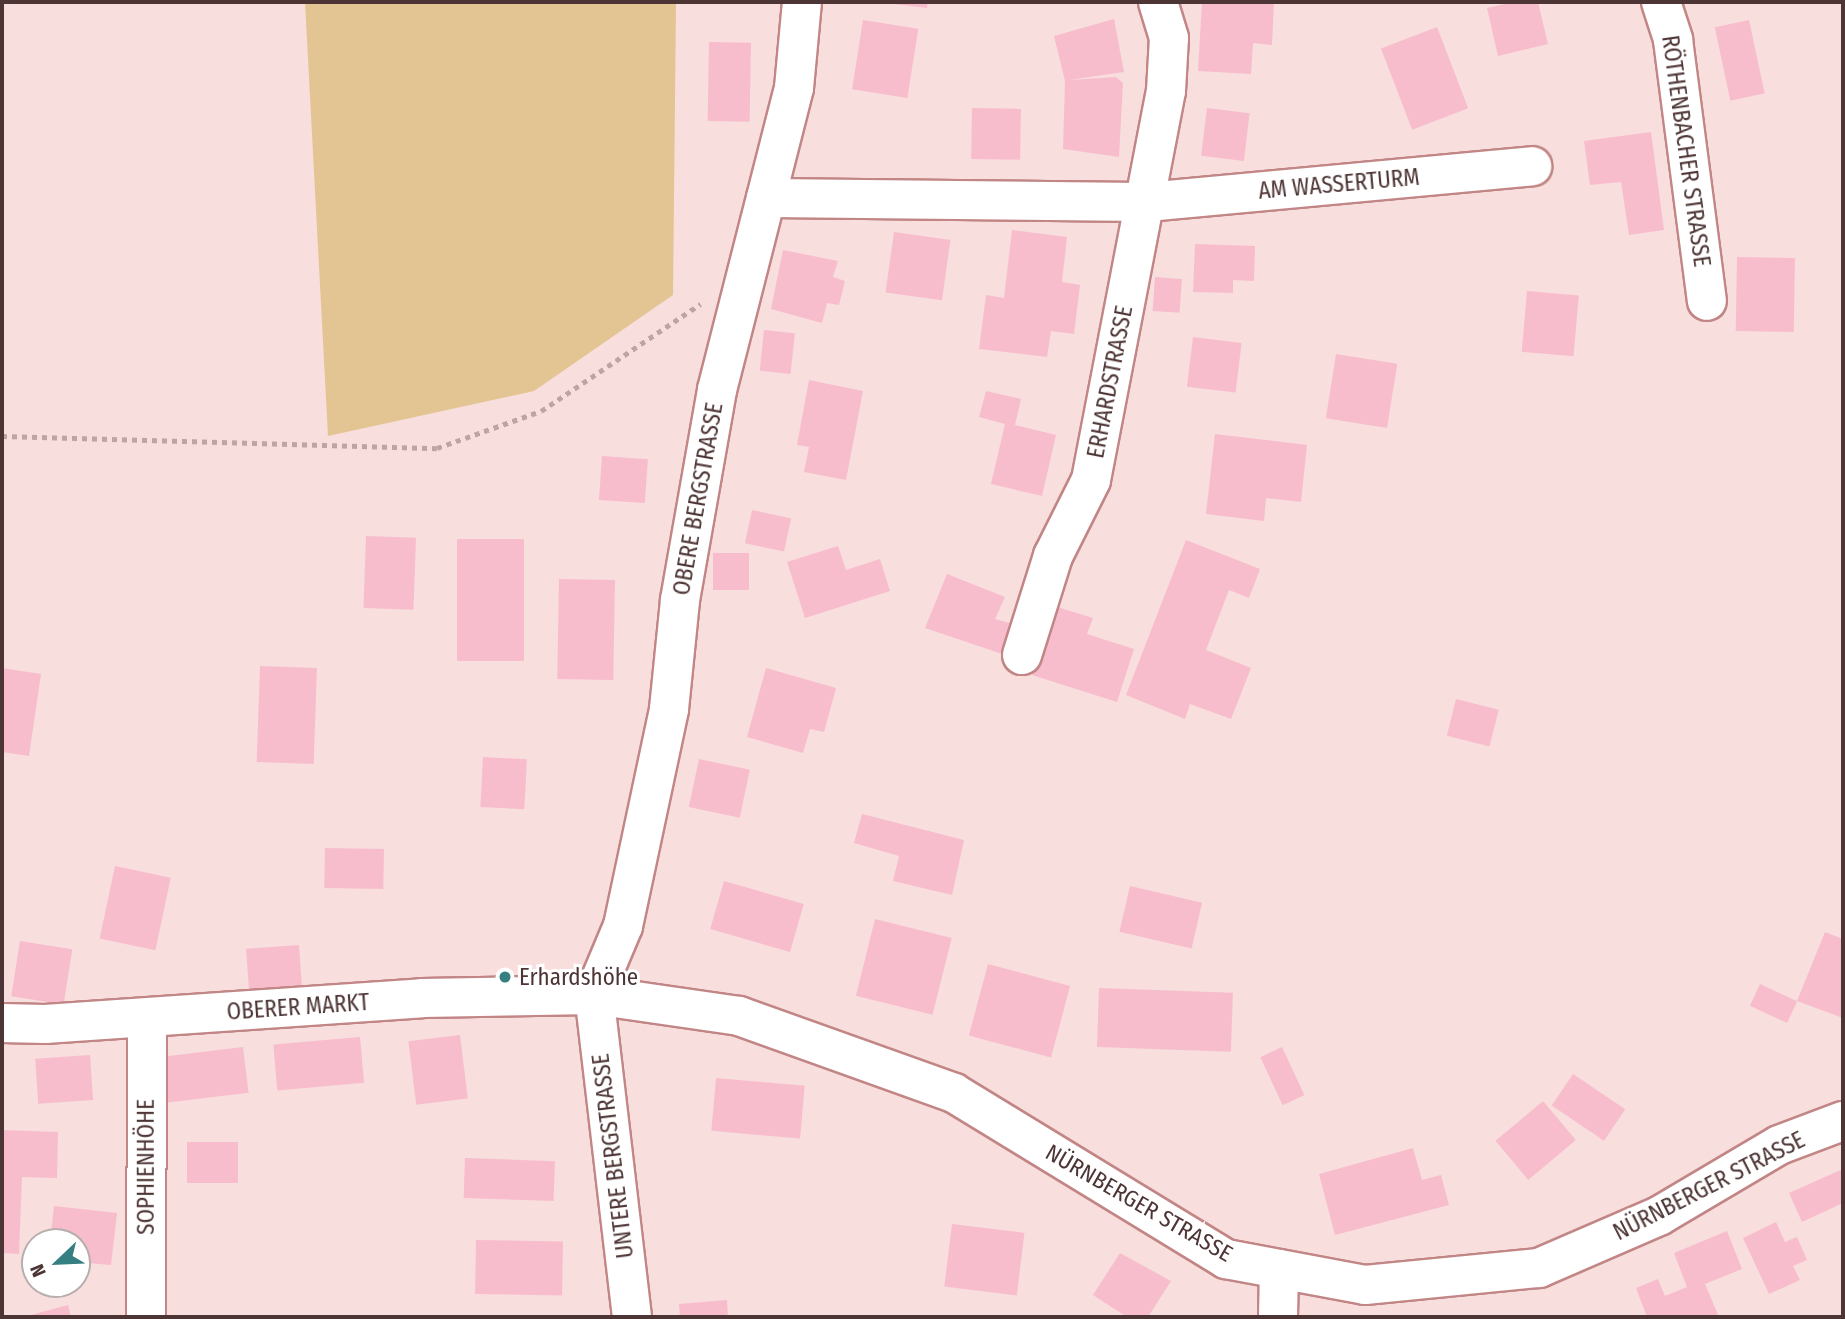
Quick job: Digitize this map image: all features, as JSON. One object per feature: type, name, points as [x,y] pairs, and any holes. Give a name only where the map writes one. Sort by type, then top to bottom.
[{"type":"street","name":"OBERE BERGSTRASSE","points":[[594,995],[623,926],[669,709],[680,600],[717,390],[740,290],[794,88],[802,2]]},
{"type":"street","points":[[1147,202],[1166,91],[1170,38],[1158,2]]},
{"type":"street","name":"RÖTHENBACHER STRASSE","points":[[1661,2],[1673,40],[1707,301]]},
{"type":"street","name":"AM WASSERTURM","points":[[766,198],[1147,202],[1532,166]]},
{"type":"street","name":"ERHARDSTRASSE","points":[[1022,655],[1053,556],[1091,480],[1147,202]]},
{"type":"street","name":"OBERER MARKT","points":[[2,1023],[146,1018],[422,998],[594,995]]},
{"type":"street","name":"NÜRNBERGER STRASSE","points":[[594,995],[739,1016],[954,1093],[1226,1259],[1365,1284],[1539,1268],[1659,1216],[1779,1145],[1843,1121]]},
{"type":"street","name":"UNTERE BERGSTRASSE","points":[[594,995],[632,1317]]},
{"type":"street","name":"SOPHIENHÖHE","points":[[146,1018],[146,1317]]},
{"type":"street","points":[[1278,1317],[1279,1269]]},
{"type":"path","points":[[2,436],[438,448],[541,411],[709,299],[740,290]]},
{"type":"shaded area","points":[[305,2],[676,2],[673,295],[534,391],[328,436]]},
{"type":"building","points":[[877,2],[928,2],[927,8]]},
{"type":"building","points":[[1202,2],[1274,2],[1272,45],[1253,43],[1251,74],[1198,71]]},
{"type":"building","points":[[1514,2],[1538,2],[1548,44],[1498,56],[1487,8]]},
{"type":"building","points":[[1114,19],[1124,72],[1069,80],[1116,77],[1123,83],[1119,157],[1063,149],[1065,81],[1054,36]]},
{"type":"building","points":[[863,20],[918,29],[907,98],[852,89]]},
{"type":"building","points":[[1749,20],[1765,93],[1730,101],[1715,27]]},
{"type":"building","points":[[1437,27],[1468,108],[1412,130],[1381,49]]},
{"type":"building","points":[[709,42],[751,43],[750,122],[708,121]]},
{"type":"building","points":[[972,108],[1021,109],[1020,160],[971,159]]},
{"type":"building","points":[[1207,108],[1250,113],[1244,161],[1201,156]]},
{"type":"building","points":[[1651,132],[1664,230],[1629,235],[1621,182],[1590,185],[1584,141]]},
{"type":"building","points":[[1012,230],[1067,237],[1062,282],[1080,285],[1074,334],[1051,331],[1047,357],[979,349],[986,295],[1004,298]]},
{"type":"building","points":[[894,232],[950,240],[942,300],[886,292]]},
{"type":"building","points":[[1195,244],[1255,246],[1254,281],[1233,280],[1233,293],[1193,292]]},
{"type":"building","points":[[783,250],[838,261],[833,277],[845,281],[839,305],[827,303],[822,323],[771,309]]},
{"type":"building","points":[[1737,257],[1795,258],[1794,332],[1736,331]]},
{"type":"building","points":[[1155,277],[1182,279],[1180,313],[1153,311]]},
{"type":"building","points":[[1527,291],[1579,296],[1573,356],[1522,352]]},
{"type":"building","points":[[764,330],[795,333],[791,374],[760,371]]},
{"type":"building","points":[[1193,337],[1242,343],[1236,393],[1187,387]]},
{"type":"building","points":[[1336,354],[1397,364],[1387,428],[1326,418]]},
{"type":"building","points":[[809,380],[863,391],[846,480],[804,472],[809,447],[797,445]]},
{"type":"building","points":[[986,391],[1021,399],[1015,425],[1056,435],[1042,496],[991,484],[1005,424],[979,417]]},
{"type":"building","points":[[1215,434],[1307,445],[1301,502],[1266,498],[1264,521],[1206,514]]},
{"type":"building","points":[[602,456],[648,459],[645,503],[599,500]]},
{"type":"building","points":[[752,510],[791,518],[784,552],[745,543]]},
{"type":"building","points":[[366,536],[416,538],[413,610],[363,608]]},
{"type":"building","points":[[457,539],[524,539],[524,661],[457,661]]},
{"type":"building","points":[[1186,540],[1260,569],[1249,598],[1229,590],[1206,650],[1251,668],[1231,719],[1190,704],[1185,719],[1126,695]]},
{"type":"building","points":[[838,546],[846,570],[880,559],[890,591],[805,618],[787,562]]},
{"type":"building","points":[[713,553],[749,553],[749,590],[713,590]]},
{"type":"building","points":[[947,574],[1005,597],[995,619],[1021,626],[1011,657],[925,628]]},
{"type":"building","points":[[559,579],[615,580],[613,680],[557,679]]},
{"type":"building","points":[[1054,606],[1093,618],[1087,634],[1134,649],[1117,702],[1032,675]]},
{"type":"building","points":[[260,666],[317,668],[314,764],[257,762]]},
{"type":"building","points":[[2,668],[41,674],[29,756],[2,752]]},
{"type":"building","points":[[766,668],[836,688],[824,732],[810,729],[803,753],[747,737]]},
{"type":"building","points":[[1456,699],[1499,710],[1489,747],[1447,736]]},
{"type":"building","points":[[483,757],[527,759],[524,809],[480,807]]},
{"type":"building","points":[[699,759],[750,770],[740,818],[689,807]]},
{"type":"building","points":[[862,814],[964,840],[952,895],[893,881],[899,856],[854,843]]},
{"type":"building","points":[[325,848],[384,849],[383,889],[324,888]]},
{"type":"building","points":[[115,866],[171,878],[155,950],[100,938]]},
{"type":"building","points":[[724,881],[804,904],[790,952],[710,929]]},
{"type":"building","points":[[1130,886],[1202,903],[1192,948],[1119,932]]},
{"type":"building","points":[[875,919],[952,938],[933,1015],[856,996]]},
{"type":"building","points":[[1825,932],[1843,939],[1843,1018],[1797,1001]]},
{"type":"building","points":[[20,941],[72,949],[64,1005],[11,996]]},
{"type":"building","points":[[299,945],[302,988],[249,992],[246,949]]},
{"type":"building","points":[[988,964],[1070,986],[1051,1057],[969,1035]]},
{"type":"building","points":[[1760,984],[1797,1001],[1787,1023],[1750,1006]]},
{"type":"building","points":[[1099,988],[1233,993],[1231,1052],[1097,1047]]},
{"type":"building","points":[[460,1035],[468,1099],[416,1105],[408,1041]]},
{"type":"building","points":[[360,1037],[364,1083],[277,1090],[273,1045]]},
{"type":"building","points":[[243,1047],[249,1093],[168,1103],[163,1057]]},
{"type":"building","points":[[1282,1047],[1304,1095],[1283,1105],[1260,1057]]},
{"type":"building","points":[[90,1055],[93,1100],[38,1104],[35,1059]]},
{"type":"building","points":[[1573,1074],[1625,1109],[1604,1141],[1552,1106]]},
{"type":"building","points":[[716,1078],[805,1086],[800,1139],[711,1131]]},
{"type":"building","points":[[1543,1101],[1576,1140],[1528,1180],[1496,1141]]},
{"type":"building","points":[[2,1130],[58,1132],[57,1178],[22,1177],[19,1254],[2,1253]]},
{"type":"building","points":[[187,1142],[238,1142],[238,1183],[187,1183]]},
{"type":"building","points":[[1413,1148],[1422,1180],[1441,1175],[1449,1205],[1335,1235],[1319,1174]]},
{"type":"building","points":[[465,1158],[555,1161],[554,1201],[464,1198]]},
{"type":"building","points":[[1843,1169],[1843,1203],[1802,1222],[1789,1193]]},
{"type":"building","points":[[54,1206],[117,1213],[111,1265],[91,1263],[91,1228],[52,1228]]},
{"type":"building","points":[[1776,1222],[1785,1242],[1797,1237],[1807,1260],[1793,1266],[1800,1280],[1769,1294],[1743,1238]]},
{"type":"building","points":[[952,1224],[1024,1233],[1017,1295],[944,1287]]},
{"type":"building","points":[[1727,1231],[1742,1269],[1705,1284],[1719,1317],[1647,1317],[1636,1288],[1658,1279],[1665,1296],[1687,1287],[1674,1253]]},
{"type":"building","points":[[476,1240],[563,1242],[562,1296],[475,1294]]},
{"type":"building","points":[[1120,1253],[1171,1281],[1148,1317],[1127,1317],[1093,1295]]},
{"type":"building","points":[[727,1300],[728,1317],[680,1317],[679,1304]]},
{"type":"building","points":[[68,1305],[71,1317],[27,1317],[27,1316]]},
{"type":"place","name":"Erhardshöhe","points":[[505,977]]}]
